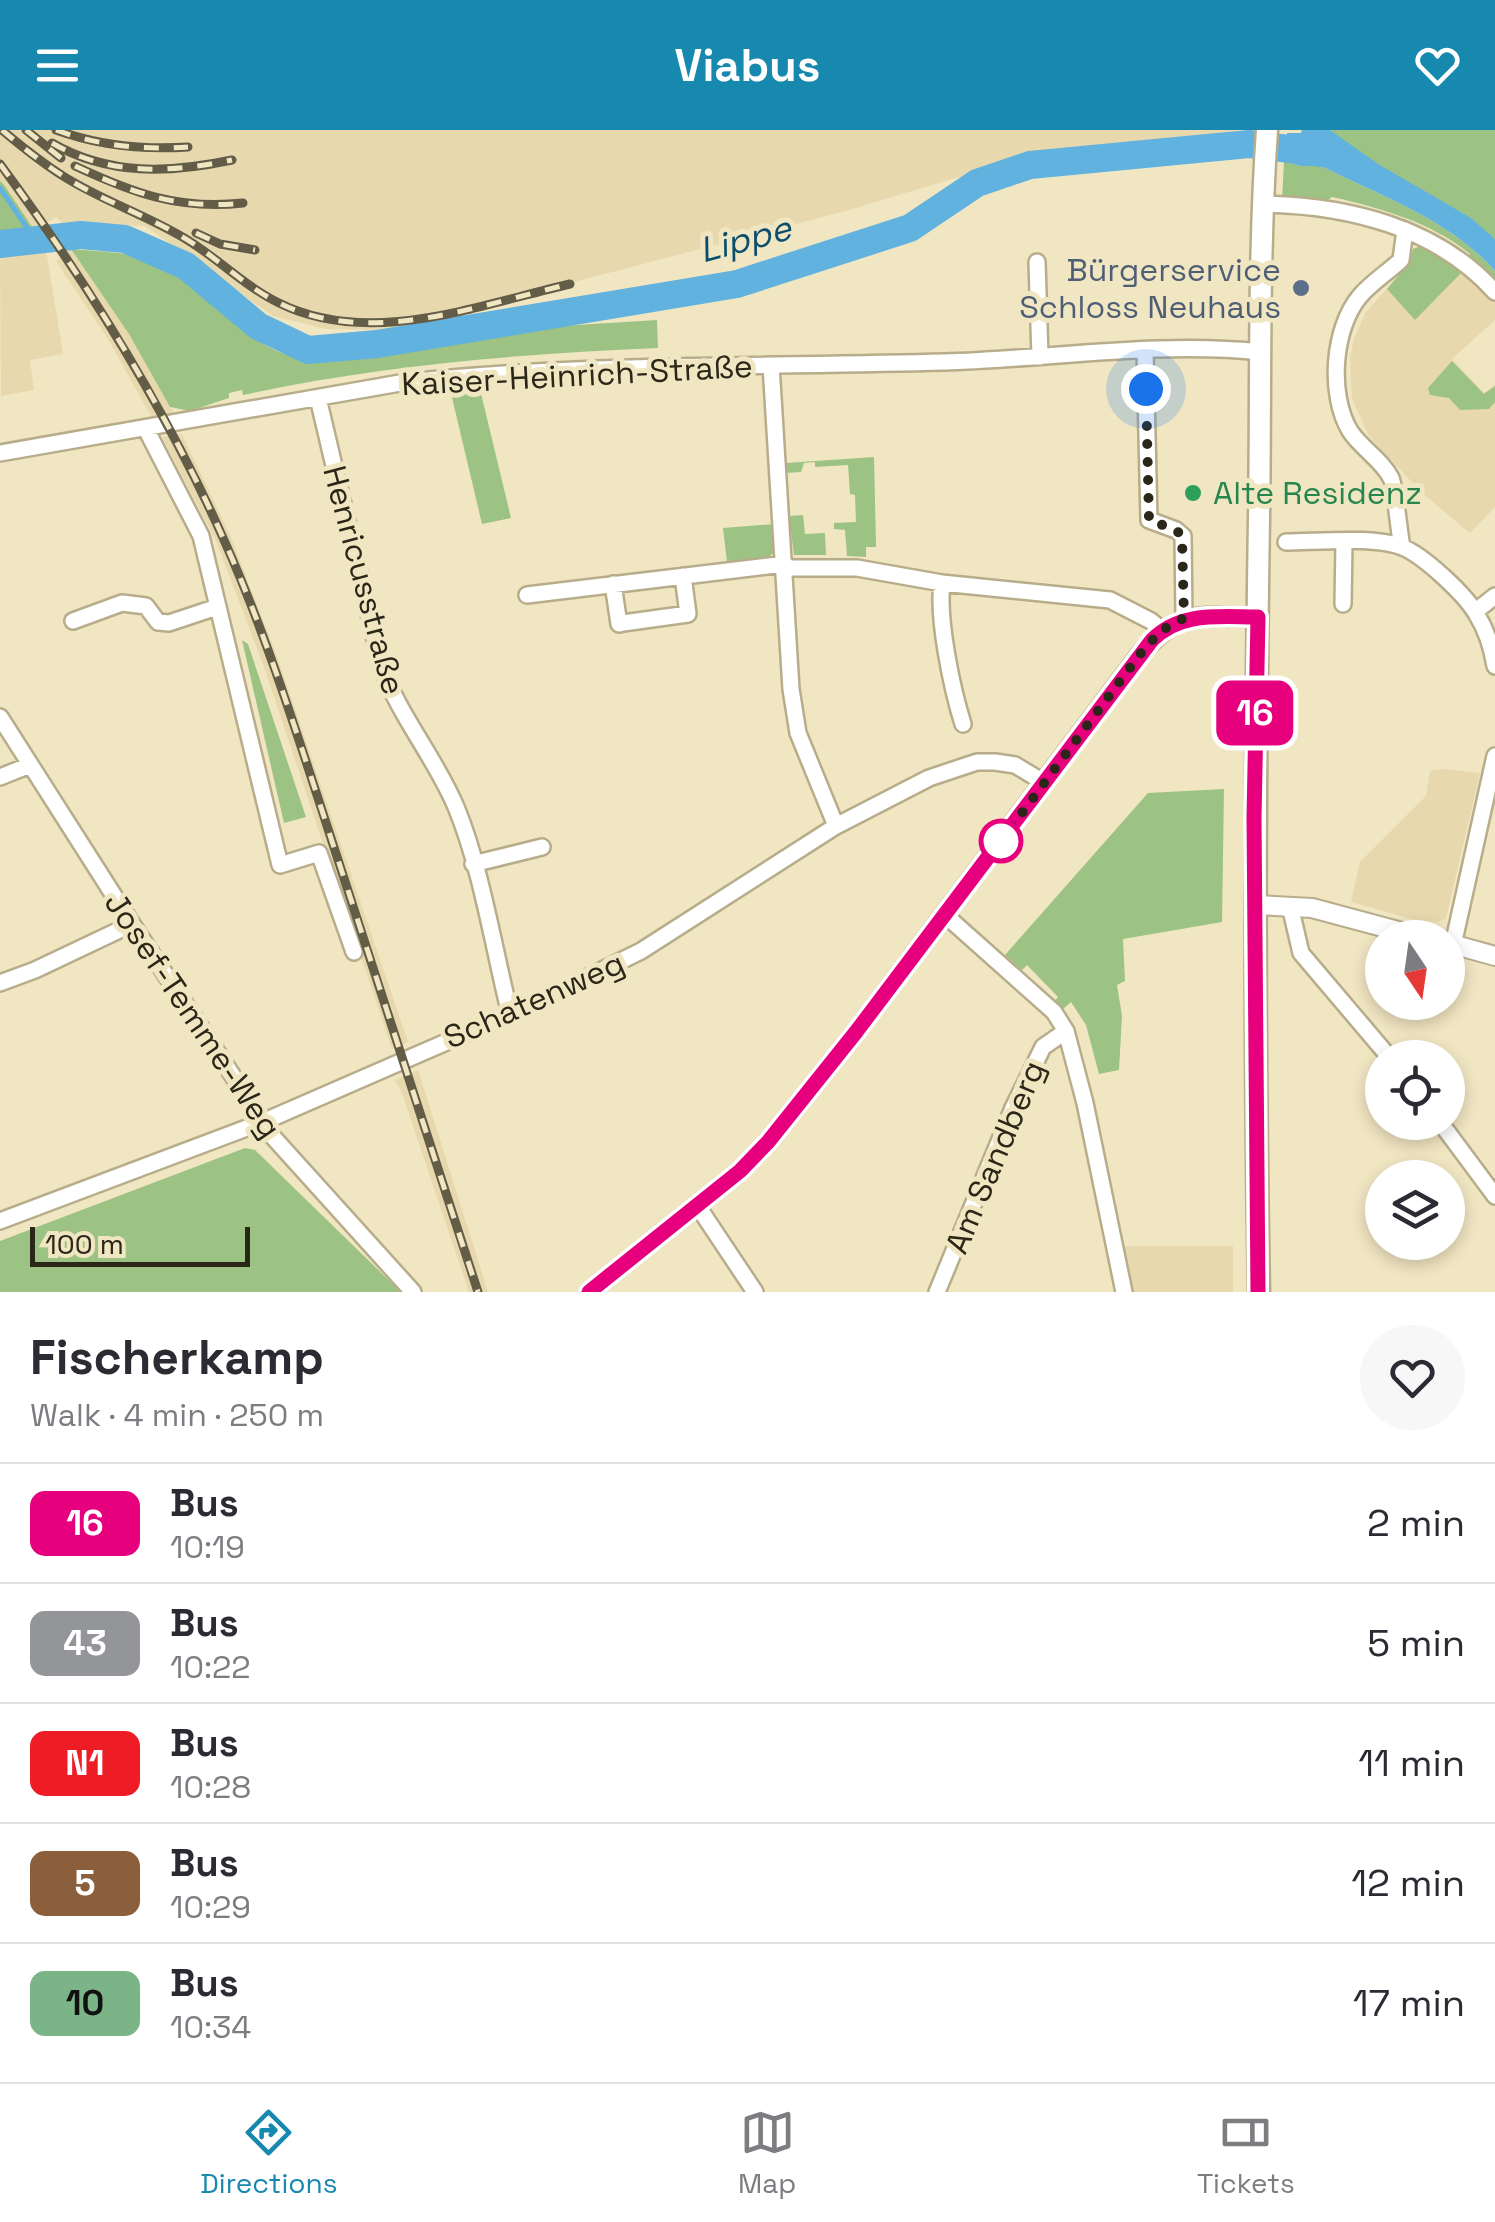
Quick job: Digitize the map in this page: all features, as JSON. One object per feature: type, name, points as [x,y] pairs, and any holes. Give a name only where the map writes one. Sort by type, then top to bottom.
[{"type":"main road","points":[[1258,1292],[1258,617],[1262,204],[1267,130]]},
{"type":"street","points":[[1262,204],[1302,204],[1370,218],[1405,230],[1431,240],[1459,258],[1495,292]]},
{"type":"street","points":[[1402,547],[1394,514],[1393,480],[1351,432],[1343,413],[1338,376],[1340,344],[1348,314],[1361,294],[1401,260],[1405,230]]},
{"type":"street","points":[[1037,262],[1040,357]]},
{"type":"street","points":[[1145,350],[1149,520],[1182,536],[1184,618]]},
{"type":"street","name":"Kaiser-Heinrich-Straße","points":[[0,453],[400,382],[485,374],[1040,357],[1145,350],[1262,352]]},
{"type":"street","points":[[772,365],[798,733],[836,826]]},
{"type":"street","name":"Henricusstraße","points":[[318,398],[381,665],[397,705],[428,752],[464,827],[510,1014]]},
{"type":"street","points":[[146,429],[201,536],[280,865],[319,853],[354,952]]},
{"type":"street","points":[[1286,542],[1402,547],[1435,570],[1476,611],[1492,646],[1495,666]]},
{"type":"street","points":[[1343,604],[1344,542]]},
{"type":"street","points":[[527,595],[786,566],[857,568],[942,583],[1110,600],[1162,630]]},
{"type":"street","points":[[612,584],[619,624],[688,614],[684,576]]},
{"type":"street","points":[[942,583],[940,596],[949,660],[963,724]]},
{"type":"street","points":[[1476,611],[1495,596]]},
{"type":"street","points":[[73,621],[122,603],[146,606],[158,622],[169,623],[218,606]]},
{"type":"street","points":[[590,1292],[740,1171],[768,1142],[1162,630],[1184,618],[1258,617]]},
{"type":"street","name":"Josef-Temme-Weg","points":[[0,718],[274,1138],[413,1292]]},
{"type":"street","points":[[1456,920],[1495,756]]},
{"type":"street","name":"Schatenweg","points":[[0,1220],[265,1121],[510,1014],[641,951],[836,826],[898,792],[977,762],[1014,765],[1045,783]]},
{"type":"street","points":[[0,777],[30,764]]},
{"type":"street","points":[[473,864],[542,846]]},
{"type":"street","points":[[1256,905],[1290,906],[1365,924]]},
{"type":"street","points":[[1290,906],[1301,954],[1375,1040]]},
{"type":"street","points":[[944,914],[1054,1012],[1066,1032],[1096,1147],[1124,1292]]},
{"type":"street","points":[[0,982],[36,970],[132,924]]},
{"type":"street","points":[[1465,948],[1495,956]]},
{"type":"street","name":"Am Sandberg","points":[[937,1292],[1013,1108],[1043,1047],[1066,1032]]},
{"type":"street","points":[[1453,1140],[1495,1196]]},
{"type":"street","points":[[1483,1180],[1495,1167]]},
{"type":"street","points":[[697,1205],[755,1292]]},
{"type":"shaded area","points":[[0,130],[1238,130],[955,178],[849,210],[391,330],[326,329],[273,316],[145,226],[62,223],[56,217],[35,231],[0,181]]},
{"type":"shaded area","points":[[1427,244],[1476,278],[1495,302],[1495,320],[1452,359],[1484,393],[1495,385],[1495,507],[1470,533],[1421,492],[1369,436],[1352,399],[1350,359],[1366,312],[1410,262],[1412,249]]},
{"type":"shaded area","points":[[71,249],[129,334],[174,414],[152,418],[108,339],[56,261]]},
{"type":"shaded area","points":[[46,250],[63,354],[30,360],[34,390],[1,396],[0,256]]},
{"type":"shaded area","points":[[182,434],[230,535],[278,659],[408,1042],[392,1049],[264,667],[216,541],[162,437]]},
{"type":"shaded area","points":[[1430,771],[1480,773],[1446,918],[1412,919],[1351,902],[1360,862],[1426,796]]},
{"type":"shaded area","points":[[418,1070],[488,1292],[469,1292],[401,1090],[394,1080]]},
{"type":"shaded area","points":[[1125,1246],[1233,1246],[1233,1292],[1134,1292]]},
{"type":"green space","points":[[1330,130],[1495,130],[1495,239],[1455,210],[1369,160]]},
{"type":"green space","points":[[1284,161],[1321,166],[1436,223],[1495,271],[1495,287],[1467,258],[1470,254],[1439,233],[1404,218],[1332,197],[1320,206],[1282,202]]},
{"type":"green space","points":[[0,181],[4,185],[35,231],[0,236]]},
{"type":"green space","points":[[1427,244],[1459,264],[1462,272],[1415,320],[1387,289],[1410,261],[1413,249]]},
{"type":"green space","points":[[71,249],[135,256],[171,267],[260,342],[297,357],[336,360],[561,326],[657,320],[658,348],[501,358],[398,369],[243,395],[242,390],[190,411],[170,407],[129,334]]},
{"type":"green space","points":[[1452,361],[1484,394],[1495,386],[1495,402],[1489,409],[1460,410],[1449,398],[1430,395],[1428,388]]},
{"type":"green space","points":[[479,385],[511,518],[482,524],[450,389]]},
{"type":"green space","points":[[874,457],[876,547],[866,547],[866,557],[847,556],[845,530],[834,529],[834,523],[856,522],[848,465],[815,467],[815,462],[804,463],[801,472],[786,473],[786,463]]},
{"type":"green space","points":[[803,515],[805,534],[825,533],[826,555],[794,555],[789,516]]},
{"type":"green space","points":[[775,524],[777,550],[769,557],[727,562],[723,528]]},
{"type":"green space","points":[[242,640],[248,644],[306,817],[284,823]]},
{"type":"green space","points":[[1224,789],[1222,922],[1123,939],[1125,981],[1117,985],[1122,1016],[1119,1070],[1099,1074],[1086,1025],[1071,1002],[1062,1010],[1054,1002],[1058,997],[1027,965],[1022,970],[1005,955],[1148,793]]},
{"type":"green space","points":[[245,1148],[255,1150],[401,1292],[0,1292],[0,1241]]},
{"type":"water","points":[[1330,130],[1378,164],[1471,218],[1495,239],[1495,271],[1457,237],[1414,211],[1321,166],[1284,161],[1287,133]]},
{"type":"waterway","name":"Lippe","points":[[0,244],[81,235],[125,239],[186,266],[258,326],[308,350],[377,344],[737,284],[910,228],[977,183],[1030,165],[1249,144],[1322,153]]},
{"type":"waterway","points":[[0,188],[36,241]]},
{"type":"waterway","points":[[449,320],[456,330]]},
{"type":"railway","points":[[2,130],[77,184],[179,235],[266,296],[314,316],[350,322],[424,318],[570,284]]},
{"type":"railway","points":[[26,130],[61,158]]},
{"type":"railway","points":[[56,130],[121,146],[188,147]]},
{"type":"railway","points":[[52,143],[95,161],[140,169],[232,160]]},
{"type":"railway","points":[[0,164],[93,299],[150,393],[201,490],[239,576],[293,721],[478,1292]]},
{"type":"railway","points":[[75,166],[156,197],[197,204],[243,203]]},
{"type":"railway","points":[[196,233],[220,244],[255,250]]},
{"type":"bus line","name":"16","points":[[589,1292],[740,1171],[768,1142],[1162,630],[1184,618],[1258,617],[1254,818],[1258,1292]]},
{"type":"place","name":"Bürgerservice Schloss Neuhaus","points":[[1301,288]]},
{"type":"place","name":"Alte Residenz","points":[[1193,493]]},
{"type":"route","points":[[1001,841],[1144,649],[1162,630],[1184,618],[1182,536],[1149,520],[1146,389]]}]
